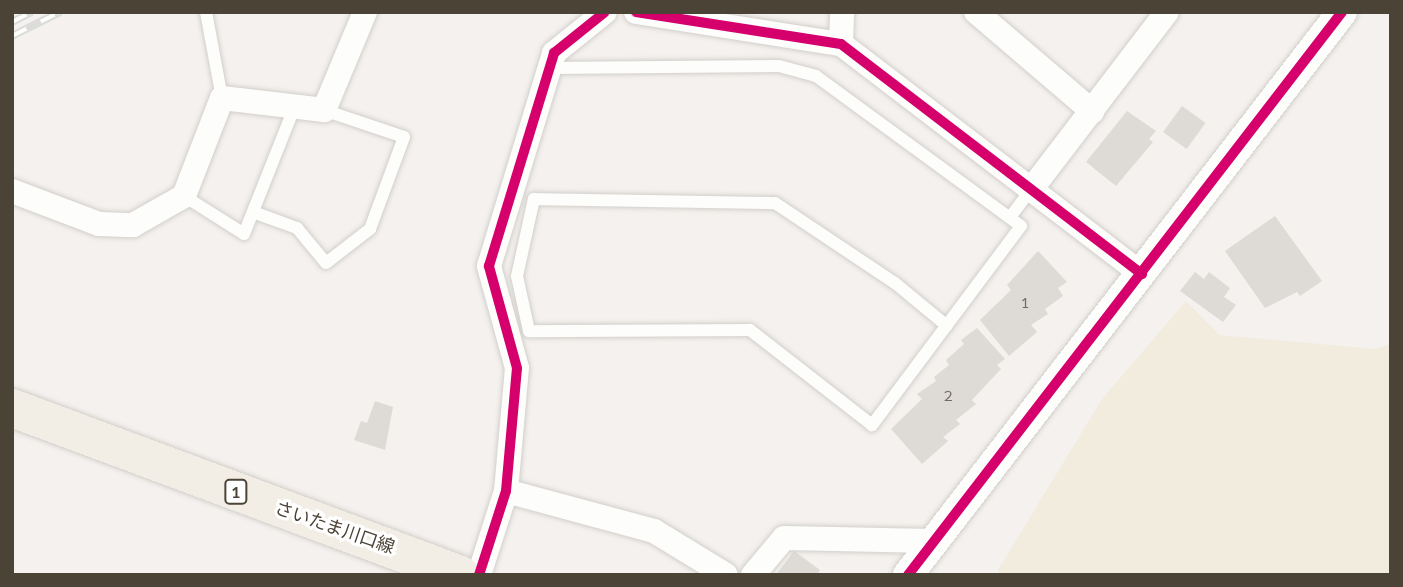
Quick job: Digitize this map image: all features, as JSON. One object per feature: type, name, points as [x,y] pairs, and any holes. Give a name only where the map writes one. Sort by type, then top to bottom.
[{"type":"main road","name":"さいたま川口線","points":[[12,408],[460,575]]},
{"type":"street","points":[[12,191],[99,224],[132,225],[184,196],[222,98],[324,110],[365,12]]},
{"type":"street","points":[[479,575],[506,491],[517,368],[489,266],[554,53],[605,12]]},
{"type":"street","points":[[636,12],[788,24],[841,44],[1032,187],[1142,274]]},
{"type":"street","points":[[841,44],[842,12]]},
{"type":"street","points":[[976,12],[1092,111]]},
{"type":"street","points":[[1032,187],[1167,12]]},
{"type":"street","points":[[908,575],[1342,12]]},
{"type":"street","points":[[506,491],[654,531],[726,575]]},
{"type":"street","points":[[754,575],[784,538],[933,541]]},
{"type":"lane","points":[[206,12],[222,98]]},
{"type":"lane","points":[[549,68],[779,66],[816,76],[1011,216],[1021,226],[947,326],[872,425],[750,330],[528,331],[517,276],[534,199],[775,203],[895,283],[947,326]]},
{"type":"lane","points":[[184,196],[244,234],[295,106]]},
{"type":"lane","points":[[253,212],[297,228],[326,263],[370,229],[404,137],[324,110]]},
{"type":"lane","points":[[1011,216],[1032,187]]},
{"type":"shaded area","points":[[1186,301],[1219,335],[1375,349],[1391,344],[1391,575],[999,575],[998,570],[1102,399]]},
{"type":"building","points":[[1182,106],[1205,123],[1187,149],[1163,132]]},
{"type":"building","points":[[1127,111],[1156,131],[1149,139],[1153,142],[1116,186],[1086,162]]},
{"type":"building","points":[[1275,216],[1322,281],[1300,296],[1297,292],[1265,308],[1225,251]]},
{"type":"building","points":[[1038,251],[1067,282],[1058,288],[1063,296],[1045,309],[1048,314],[1031,325],[1037,332],[1009,356],[980,320],[1011,290],[1007,285]]},
{"type":"building","points":[[1195,272],[1204,279],[1209,272],[1230,288],[1224,297],[1236,305],[1223,322],[1180,291]]},
{"type":"building","points":[[977,328],[1005,359],[997,365],[1001,369],[972,400],[976,404],[956,420],[960,424],[943,437],[948,441],[922,464],[891,429],[922,399],[917,394],[936,381],[934,377],[949,365],[946,360],[964,344],[961,340]]},
{"type":"building","points":[[375,401],[393,407],[385,450],[354,440],[361,421],[367,423]]},
{"type":"building","points":[[794,551],[820,570],[817,575],[776,575]]},
{"type":"railway","points":[[12,22],[32,12]]},
{"type":"railway","points":[[12,36],[60,12]]},
{"type":"cycle path","points":[[479,575],[506,491],[517,368],[489,266],[554,53],[605,12]]},
{"type":"cycle path","points":[[636,12],[841,44],[1142,274]]},
{"type":"cycle path","points":[[908,575],[1342,12]]}]
